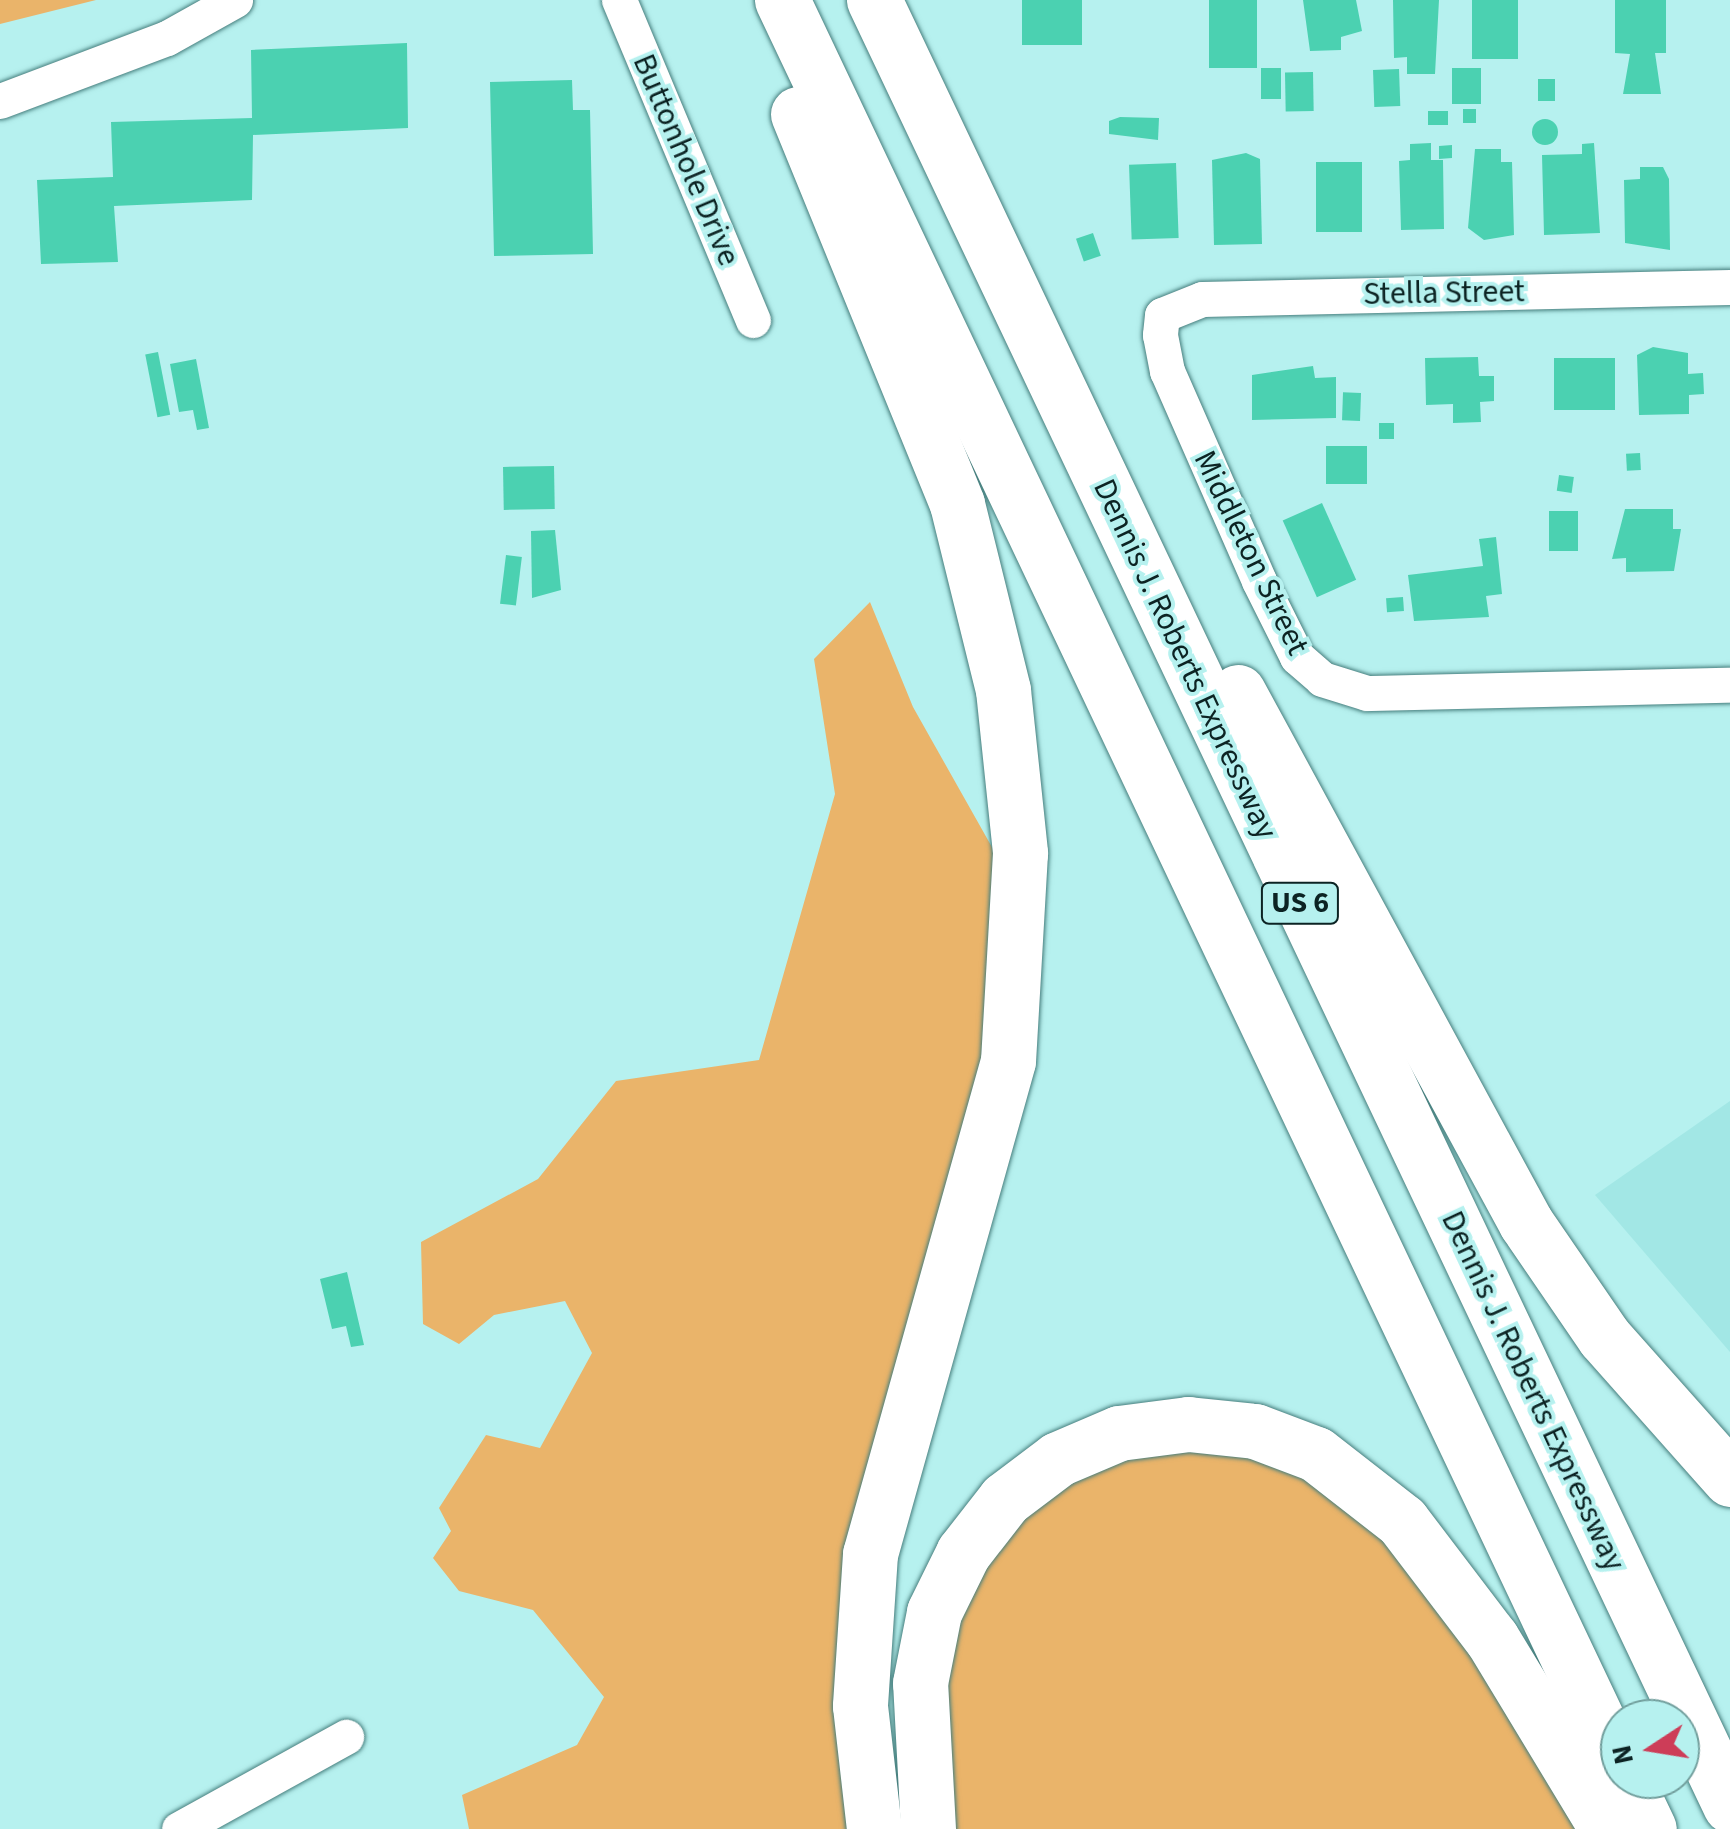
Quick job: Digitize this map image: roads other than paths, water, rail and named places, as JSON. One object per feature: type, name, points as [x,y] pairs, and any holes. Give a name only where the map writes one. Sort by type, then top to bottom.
[{"type":"highway","points":[[766,0],[809,150],[958,504],[994,640],[1019,835],[1008,1061],[870,1554],[860,1706],[874,1829]]},
{"type":"highway","name":"US 6","points":[[782,0],[1600,1726]]},
{"type":"highway","name":"Dennis J. Roberts Expressway","points":[[874,0],[1730,1805]]},
{"type":"highway","points":[[985,236],[1526,1223],[1604,1337],[1730,1479]]},
{"type":"highway","points":[[928,1829],[920,1682],[934,1612],[963,1553],[1004,1500],[1058,1459],[1119,1433],[1188,1424],[1255,1431],[1316,1454],[1402,1521],[1492,1638],[1608,1829]]},
{"type":"highway","points":[[1559,1447],[1730,1732]]},
{"type":"highway","points":[[1635,1799],[1649,1829]]},
{"type":"street","points":[[0,101],[167,38],[235,0]]},
{"type":"street","name":"Buttonhole Drive","points":[[619,0],[753,320]]},
{"type":"street","name":"Stella Street","points":[[1162,315],[1222,298],[1730,287]]},
{"type":"street","name":"Middleton Street","points":[[1162,315],[1161,353],[1197,441],[1289,644],[1322,679],[1382,694],[1730,685]]},
{"type":"street","points":[[179,1829],[346,1738]]}]
